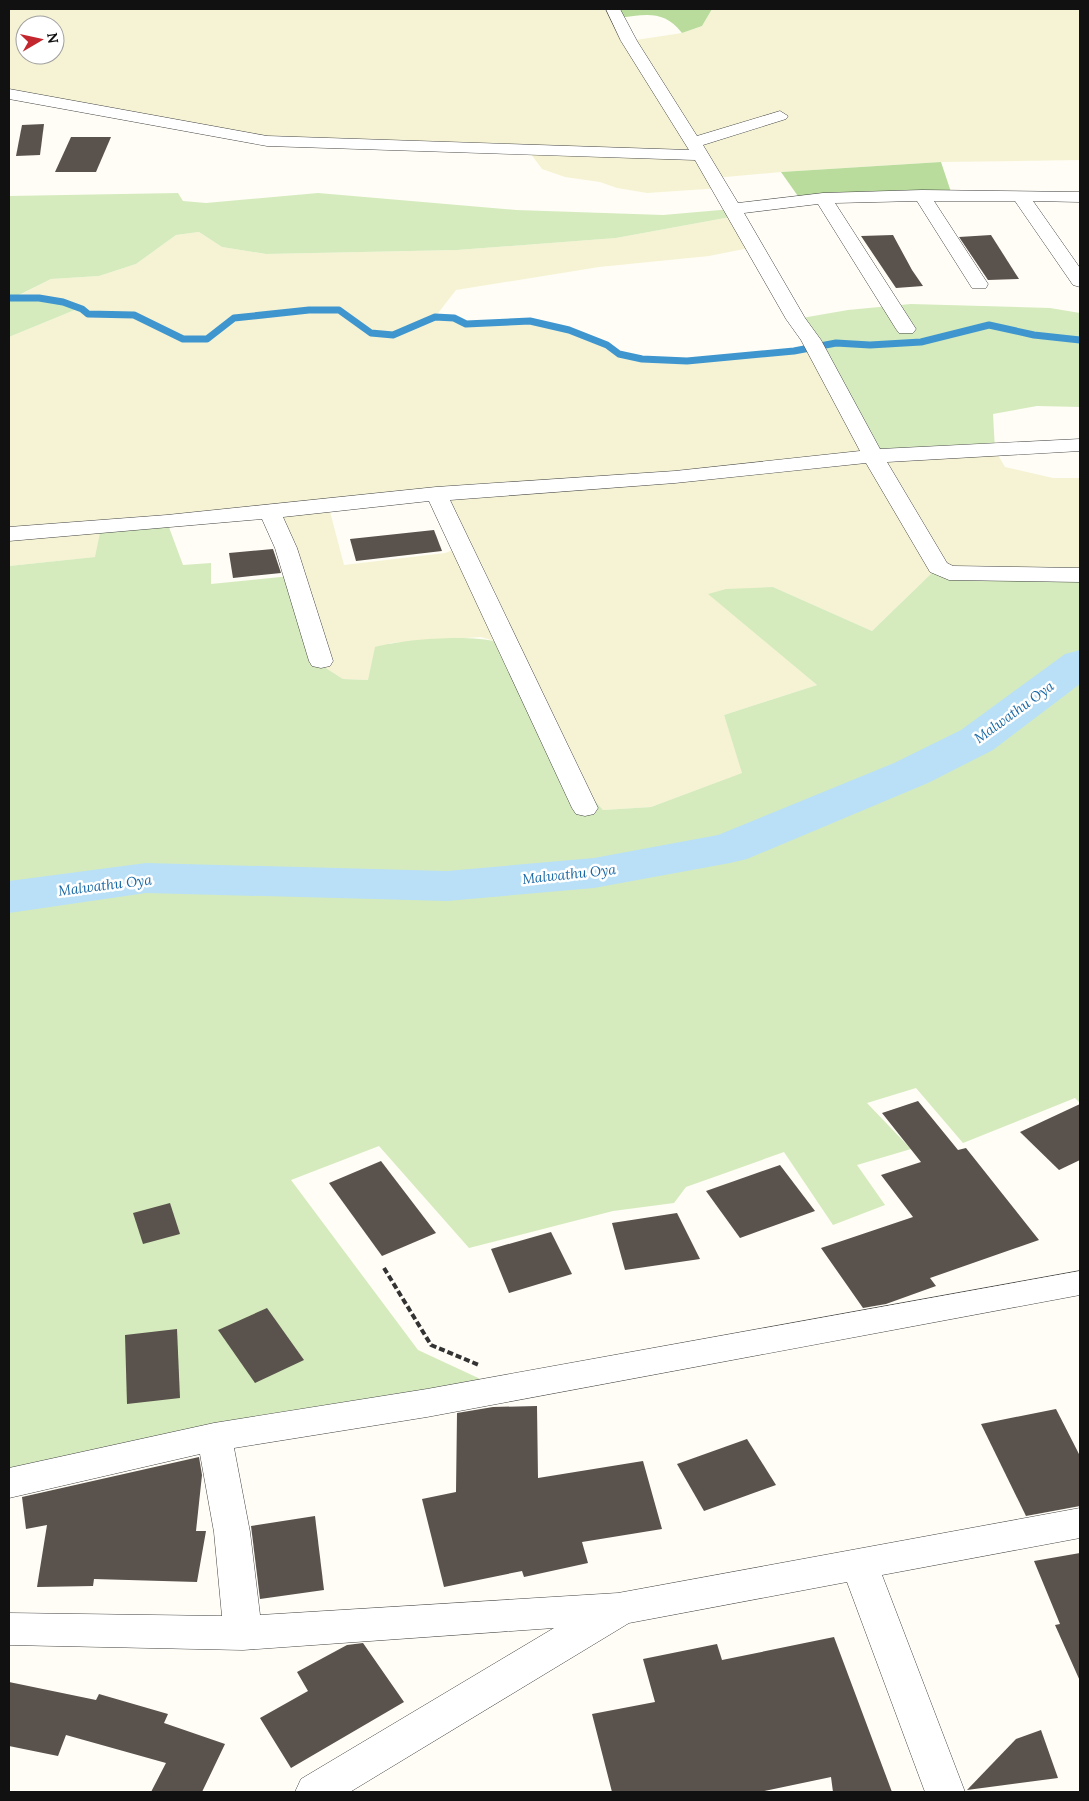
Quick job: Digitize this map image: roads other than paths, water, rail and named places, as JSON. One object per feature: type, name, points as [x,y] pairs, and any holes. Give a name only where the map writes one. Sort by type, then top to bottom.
[{"type":"street","points":[[613,9],[629,41],[811,340],[872,456],[938,567],[949,573],[1080,575]]},
{"type":"street","points":[[9,94],[268,141],[372,146],[696,149],[780,116]]},
{"type":"street","points":[[732,209],[823,198],[922,195],[1080,197]]},
{"type":"street","points":[[922,195],[979,284]]},
{"type":"street","points":[[1020,197],[1080,281]]},
{"type":"street","points":[[823,198],[906,329]]},
{"type":"street","points":[[9,534],[167,522],[436,494],[675,477],[872,456],[1080,445]]},
{"type":"street","points":[[436,494],[584,808]]},
{"type":"street","points":[[269,510],[286,548],[321,661]]},
{"type":"street","points":[[9,1484],[214,1437],[473,1395],[1080,1283]]},
{"type":"street","points":[[214,1437],[232,1532],[243,1634]]},
{"type":"street","points":[[9,1629],[243,1634],[621,1608],[1080,1523]]},
{"type":"street","points":[[859,1564],[946,1792]]},
{"type":"street","points":[[315,1792],[621,1608]]},
{"type":"waterway","points":[[9,298],[39,298],[63,302],[82,309],[88,314],[134,315],[183,339],[207,339],[234,318],[309,310],[339,310],[371,333],[393,335],[435,317],[454,318],[466,324],[530,321],[569,330],[607,345],[619,354],[642,359],[687,361],[794,351],[836,343],[870,345],[921,342],[989,325],[1034,335],[1080,340]]},
{"type":"waterway","name":"Malwathu Oya","points":[[9,897],[146,878],[447,886],[594,873],[730,848],[911,773],[977,740],[1080,663]]}]
